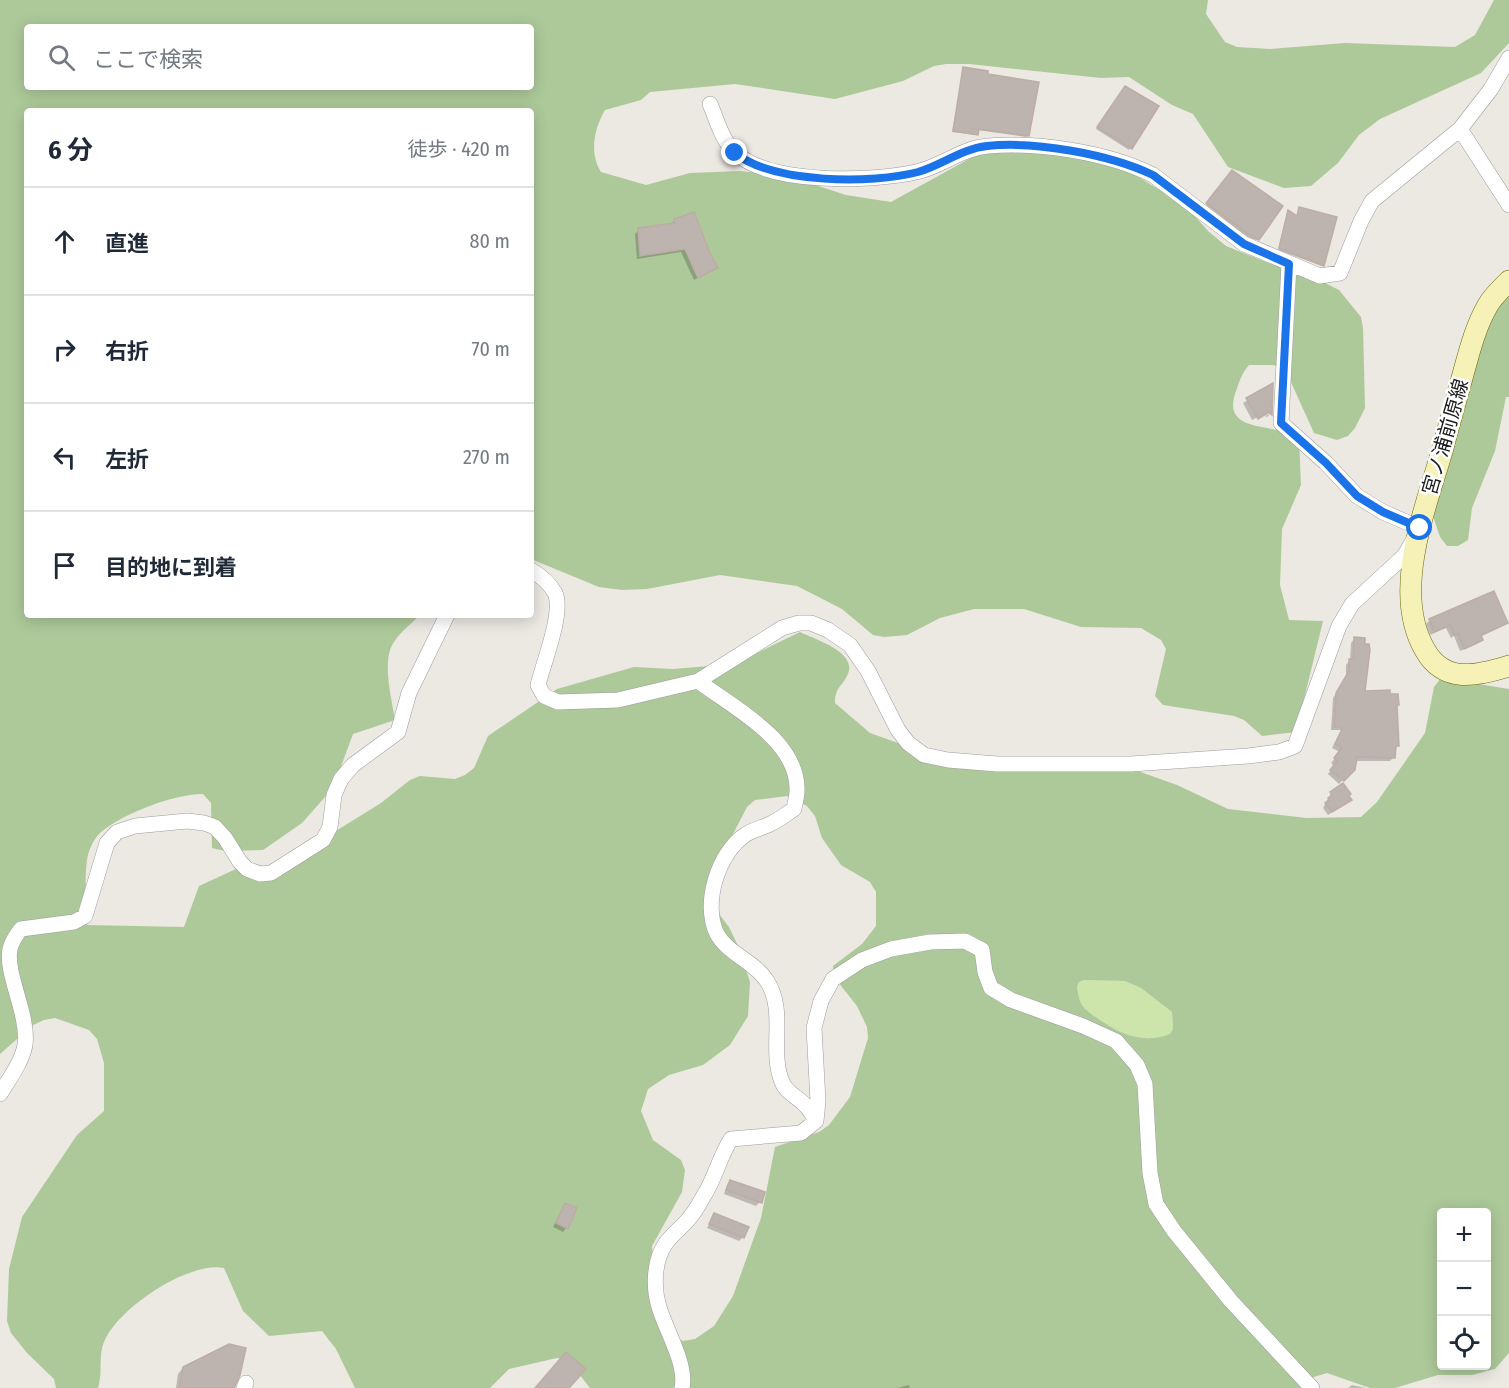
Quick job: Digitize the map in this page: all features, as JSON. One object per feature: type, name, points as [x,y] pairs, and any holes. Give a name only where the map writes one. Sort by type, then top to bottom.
[{"type":"main road","name":"宮ノ浦前原線","points":[[1509,281],[1489,303],[1474,334],[1420,528],[1410,595],[1420,642],[1430,660],[1444,672],[1463,675],[1491,672],[1509,666]]},
{"type":"street","points":[[710,104],[728,145],[735,153],[744,160],[768,170],[798,176],[826,179],[884,177],[916,172],[971,149],[988,146],[1029,146],[1100,157],[1136,167],[1153,175],[1244,244],[1320,276],[1340,273],[1372,201],[1460,129],[1485,97],[1509,58]]},
{"type":"street","points":[[1460,129],[1509,205]]},
{"type":"street","points":[[534,572],[545,579],[556,595],[553,635],[538,685],[544,696],[558,702],[618,700],[698,681],[782,628],[799,623],[811,623],[828,630],[850,645],[868,671],[898,730],[908,743],[924,755],[948,760],[997,764],[1120,764],[1248,756],[1279,752],[1295,746],[1339,626],[1352,604],[1405,555],[1420,528],[1383,512],[1357,496],[1326,463],[1281,423],[1289,264]]},
{"type":"street","points":[[0,1094],[25,1046],[25,1026],[11,968],[10,950],[21,929],[74,922],[85,916],[107,843],[117,832],[135,826],[187,821],[215,827],[240,862],[247,869],[260,874],[271,873],[323,840],[330,827],[334,795],[341,779],[353,765],[398,732],[409,693],[446,618]]},
{"type":"street","points":[[698,681],[768,733],[783,750],[794,770],[797,790],[794,809],[774,822],[744,836],[728,854],[717,874],[710,897],[711,914],[717,934],[730,949],[749,963],[767,981],[776,1003],[778,1068],[783,1086],[807,1106],[816,1121]]},
{"type":"street","points":[[682,1388],[684,1382],[677,1353],[659,1309],[655,1288],[657,1266],[665,1244],[692,1216],[708,1189],[722,1154],[731,1139],[801,1133],[816,1121],[818,1101],[814,1028],[821,1001],[833,979],[862,960],[891,949],[930,942],[964,941],[982,950],[985,972],[991,988],[1011,1000],[1083,1026],[1116,1041],[1137,1065],[1145,1084],[1150,1173],[1156,1204],[1174,1232],[1231,1302],[1312,1388]]},
{"type":"green space","points":[[0,0],[1208,0],[1206,14],[1225,42],[1237,47],[1270,49],[1345,43],[1455,47],[1475,35],[1494,0],[1509,0],[1509,43],[1481,73],[1380,119],[1359,135],[1338,163],[1311,186],[1284,188],[1228,167],[1193,114],[1172,105],[1129,77],[1101,78],[969,64],[946,64],[934,66],[903,81],[835,99],[735,84],[650,92],[641,100],[605,110],[598,125],[594,149],[601,172],[646,185],[690,173],[740,171],[788,176],[846,195],[891,202],[978,154],[1062,150],[1109,159],[1186,206],[1208,231],[1226,246],[1273,265],[1309,275],[1339,290],[1361,317],[1363,328],[1365,408],[1355,428],[1348,436],[1337,440],[1314,433],[1285,369],[1273,365],[1249,365],[1242,375],[1235,394],[1233,407],[1236,416],[1244,422],[1289,433],[1299,438],[1301,485],[1282,529],[1280,585],[1289,620],[1323,621],[1296,732],[1262,736],[1244,720],[1234,716],[1163,705],[1155,696],[1166,649],[1161,640],[1141,628],[1081,627],[1024,609],[974,609],[940,618],[907,635],[884,637],[873,635],[842,609],[797,586],[720,575],[647,589],[622,590],[599,587],[534,560],[534,108],[24,108],[24,618],[417,618],[394,642],[388,659],[388,680],[395,720],[353,734],[333,788],[302,823],[263,850],[225,851],[212,848],[211,803],[203,794],[164,801],[123,818],[101,832],[90,849],[86,876],[87,925],[184,927],[199,886],[236,869],[268,867],[310,847],[381,803],[410,780],[420,776],[455,779],[465,775],[474,768],[488,736],[557,689],[634,667],[673,669],[734,664],[800,632],[825,643],[847,659],[848,674],[838,690],[835,703],[870,733],[943,759],[1121,765],[1177,785],[1228,809],[1306,818],[1361,817],[1377,802],[1425,733],[1434,687],[1441,678],[1509,689],[1509,1353],[1495,1369],[1472,1375],[1438,1375],[1395,1388],[1370,1388],[1327,1373],[1304,1380],[1311,1388],[590,1388],[568,1360],[557,1358],[509,1369],[490,1388],[355,1388],[336,1349],[322,1331],[269,1336],[243,1311],[224,1268],[209,1268],[192,1272],[155,1290],[123,1316],[111,1329],[102,1347],[98,1388],[56,1388],[54,1379],[27,1353],[11,1333],[7,1321],[9,1269],[22,1217],[77,1135],[104,1111],[104,1063],[97,1039],[89,1030],[55,1018],[33,1025],[0,1054]],"holes":[[[787,796],[807,806],[815,816],[822,838],[841,865],[870,882],[876,892],[876,926],[862,944],[833,966],[834,977],[857,1006],[867,1027],[868,1038],[850,1097],[829,1125],[819,1132],[775,1147],[761,1218],[733,1296],[714,1326],[695,1339],[683,1341],[673,1336],[657,1316],[652,1246],[682,1192],[685,1170],[681,1160],[653,1140],[641,1111],[648,1089],[669,1075],[703,1065],[730,1045],[748,1016],[750,982],[739,948],[729,927],[710,902],[705,888],[747,807],[755,800]],[[1084,980],[1125,981],[1141,988],[1172,1012],[1173,1029],[1170,1034],[1151,1038],[1125,1034],[1095,1017],[1080,1001],[1077,987],[1079,982]]]},
{"type":"green space","points":[[1509,282],[1509,397],[1506,397],[1495,451],[1472,508],[1468,540],[1458,546],[1447,546],[1440,537],[1433,516],[1475,335]]},
{"type":"green space","points":[[1085,980],[1125,981],[1141,988],[1172,1012],[1173,1029],[1170,1034],[1160,1037],[1142,1038],[1125,1034],[1108,1025],[1081,1003],[1077,987],[1079,982]]},
{"type":"building","points":[[963,67],[988,71],[988,74],[1039,82],[1029,136],[979,129],[978,135],[953,131]]},
{"type":"building","points":[[1125,86],[1159,106],[1132,149],[1097,127]]},
{"type":"building","points":[[1232,170],[1283,206],[1259,240],[1206,203]]},
{"type":"building","points":[[1299,207],[1337,217],[1324,266],[1279,248],[1288,210],[1297,216]]},
{"type":"building","points":[[694,212],[718,268],[698,278],[685,249],[640,256],[638,228],[675,223],[674,219]]},
{"type":"building","points":[[1273,383],[1272,415],[1269,412],[1258,419],[1246,398]]},
{"type":"building","points":[[1494,591],[1508,623],[1481,635],[1483,640],[1464,649],[1458,634],[1454,635],[1450,625],[1434,632],[1429,619]]},
{"type":"building","points":[[1354,637],[1365,638],[1365,644],[1369,644],[1365,691],[1390,690],[1390,694],[1398,694],[1399,746],[1396,746],[1395,758],[1357,757],[1355,770],[1344,781],[1330,770],[1337,761],[1334,758],[1342,747],[1335,744],[1343,727],[1334,727],[1336,693],[1349,671],[1349,659],[1354,659]]},
{"type":"building","points":[[1343,783],[1351,794],[1349,796],[1352,800],[1332,812],[1325,803],[1332,795],[1330,792]]},
{"type":"building","points":[[730,1180],[765,1192],[762,1203],[726,1190]]},
{"type":"building","points":[[565,1203],[577,1208],[568,1229],[556,1223]]},
{"type":"building","points":[[714,1213],[749,1227],[744,1238],[709,1224]]},
{"type":"building","points":[[229,1344],[246,1348],[240,1375],[234,1388],[179,1388],[183,1367]]},
{"type":"building","points":[[566,1352],[586,1369],[569,1388],[535,1388]]},
{"type":"route","points":[[735,153],[744,160],[768,170],[826,179],[884,177],[916,172],[971,149],[988,146],[1029,146],[1054,148],[1100,157],[1136,167],[1153,175],[1244,244],[1289,264],[1281,423],[1326,463],[1357,496],[1383,512],[1420,528]]}]
